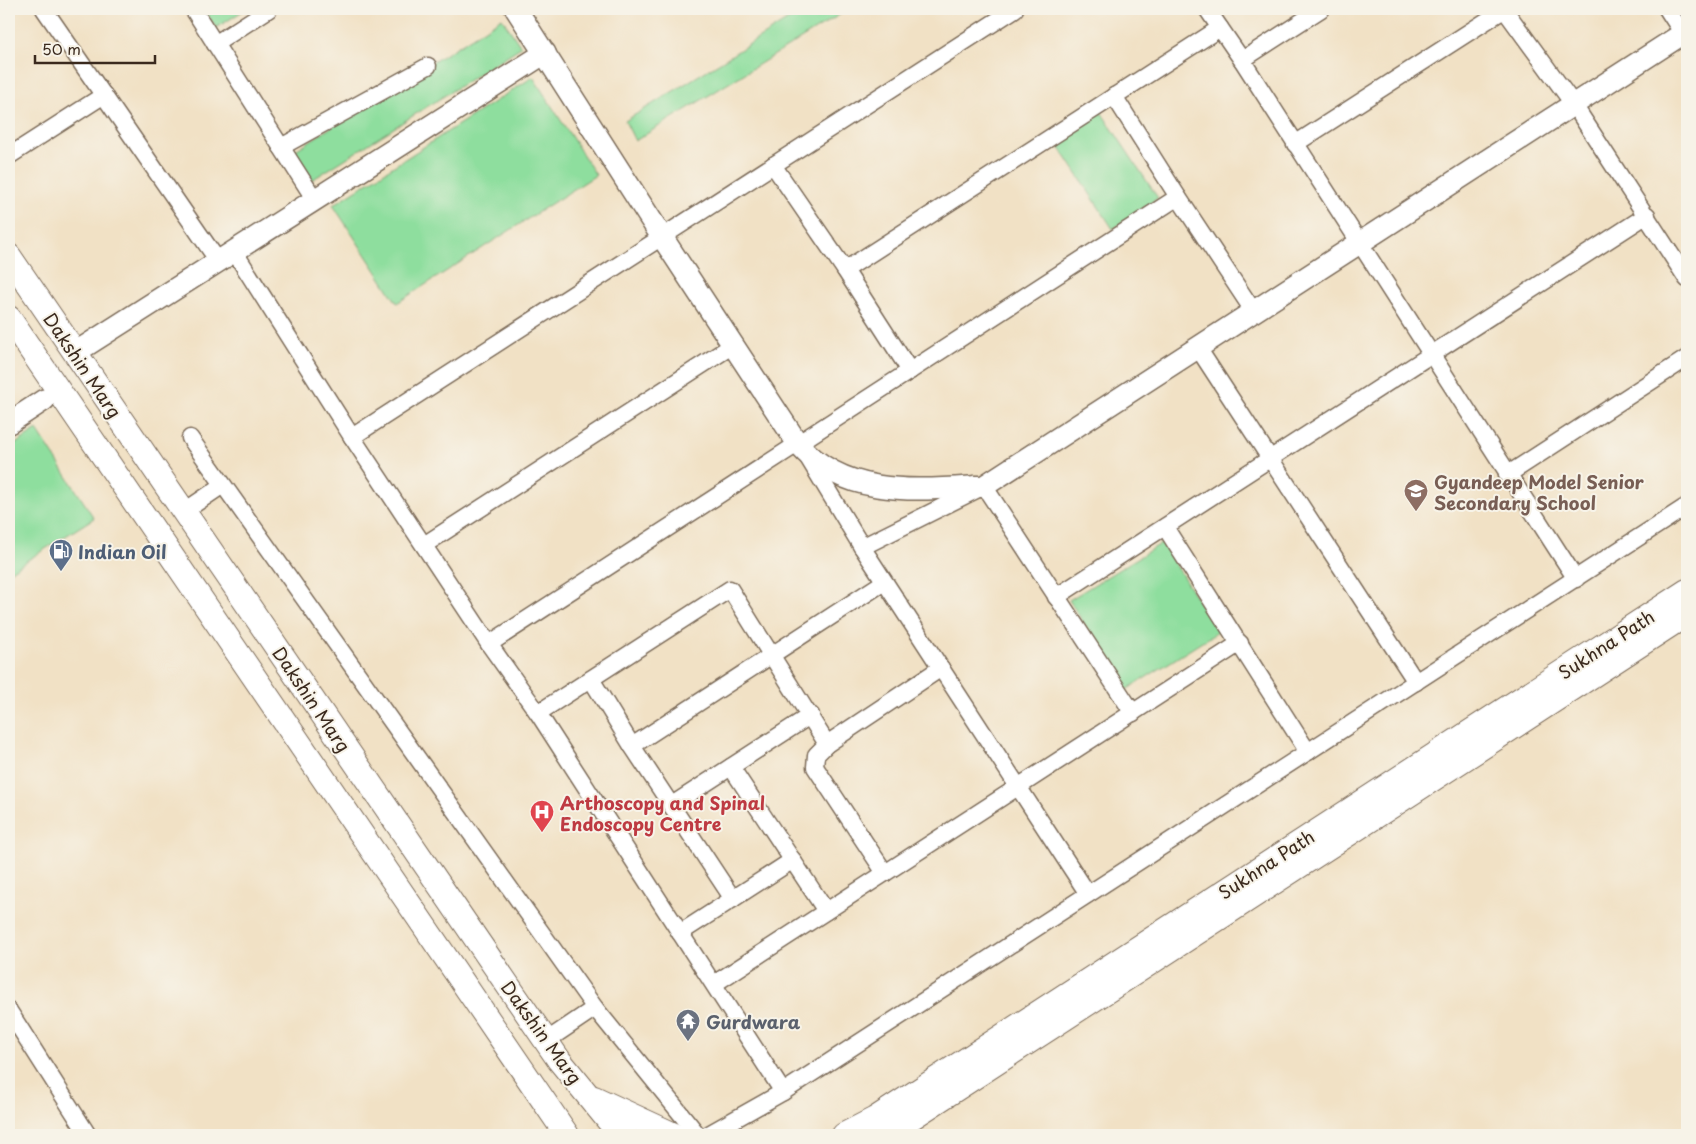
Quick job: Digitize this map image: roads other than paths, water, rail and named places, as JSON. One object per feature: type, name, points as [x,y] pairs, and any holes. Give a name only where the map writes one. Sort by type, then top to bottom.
[{"type":"main road","name":"Dakshin Marg","points":[[9,256],[546,1040],[613,1126],[625,1135]]},
{"type":"main road","name":"Dakshin Marg","points":[[9,318],[567,1135]]},
{"type":"main road","name":"Sukhna Path","points":[[844,1135],[883,1113],[1687,591]]},
{"type":"main road","name":"Sukhna Path","points":[[885,1135],[1687,614]]},
{"type":"main road","points":[[588,1095],[674,1135]]},
{"type":"main road","points":[[546,1104],[552,1135]]},
{"type":"street","points":[[44,9],[104,95],[226,256],[352,437],[489,644],[538,713],[783,1092]]},
{"type":"street","points":[[193,9],[315,200]]},
{"type":"street","points":[[215,44],[269,9]]},
{"type":"street","points":[[516,9],[662,237],[801,447],[884,582],[1088,894]]},
{"type":"street","points":[[352,437],[1015,9]]},
{"type":"street","points":[[1207,9],[1360,243],[1507,475],[1576,578]]},
{"type":"street","points":[[1242,60],[1321,9]]},
{"type":"street","points":[[1295,144],[1504,9],[1574,105],[1687,279]]},
{"type":"street","points":[[862,547],[984,486],[1574,105],[1686,35],[1667,9]]},
{"type":"street","points":[[846,270],[1220,28]]},
{"type":"street","points":[[84,347],[545,53]]},
{"type":"street","points":[[281,147],[428,66]]},
{"type":"street","points":[[9,156],[104,95]]},
{"type":"street","points":[[1114,96],[1178,198],[1254,312]]},
{"type":"street","points":[[773,165],[846,270],[910,371]]},
{"type":"street","points":[[489,644],[801,447],[910,371],[1178,198]]},
{"type":"street","points":[[1056,598],[1647,215]]},
{"type":"street","points":[[424,545],[733,345]]},
{"type":"street","points":[[1198,348],[1416,682]]},
{"type":"street","points":[[1507,475],[1687,358]]},
{"type":"street","points":[[9,423],[44,400]]},
{"type":"street","points":[[190,438],[594,1008],[698,1135]]},
{"type":"street","points":[[801,447],[837,475],[877,487],[931,489],[984,486]]},
{"type":"street","points":[[192,506],[223,485]]},
{"type":"street","points":[[984,486],[1133,713]]},
{"type":"street","points":[[707,1135],[783,1092],[1687,506]]},
{"type":"street","points":[[1165,527],[1308,752]]},
{"type":"street","points":[[632,746],[884,582]]},
{"type":"street","points":[[538,713],[730,589],[811,715],[827,744]]},
{"type":"street","points":[[714,984],[1240,643]]},
{"type":"street","points":[[885,873],[815,766],[816,756],[827,744],[941,668]]},
{"type":"street","points":[[591,679],[632,746],[733,899]]},
{"type":"street","points":[[672,806],[811,715]]},
{"type":"street","points":[[731,767],[826,912]]},
{"type":"street","points":[[680,933],[793,860]]},
{"type":"street","points":[[546,1040],[594,1008]]},
{"type":"street","points":[[9,1011],[88,1135]]},
{"type":"place","name":"Gyandeep Model Senior Secondary School","points":[[1416,512]]},
{"type":"place","name":"Indian Oil","points":[[61,572]]},
{"type":"place","name":"Arthoscopy and Spinal Endoscopy Centre","points":[[542,833]]},
{"type":"place","name":"Gurdwara","points":[[688,1042]]}]
